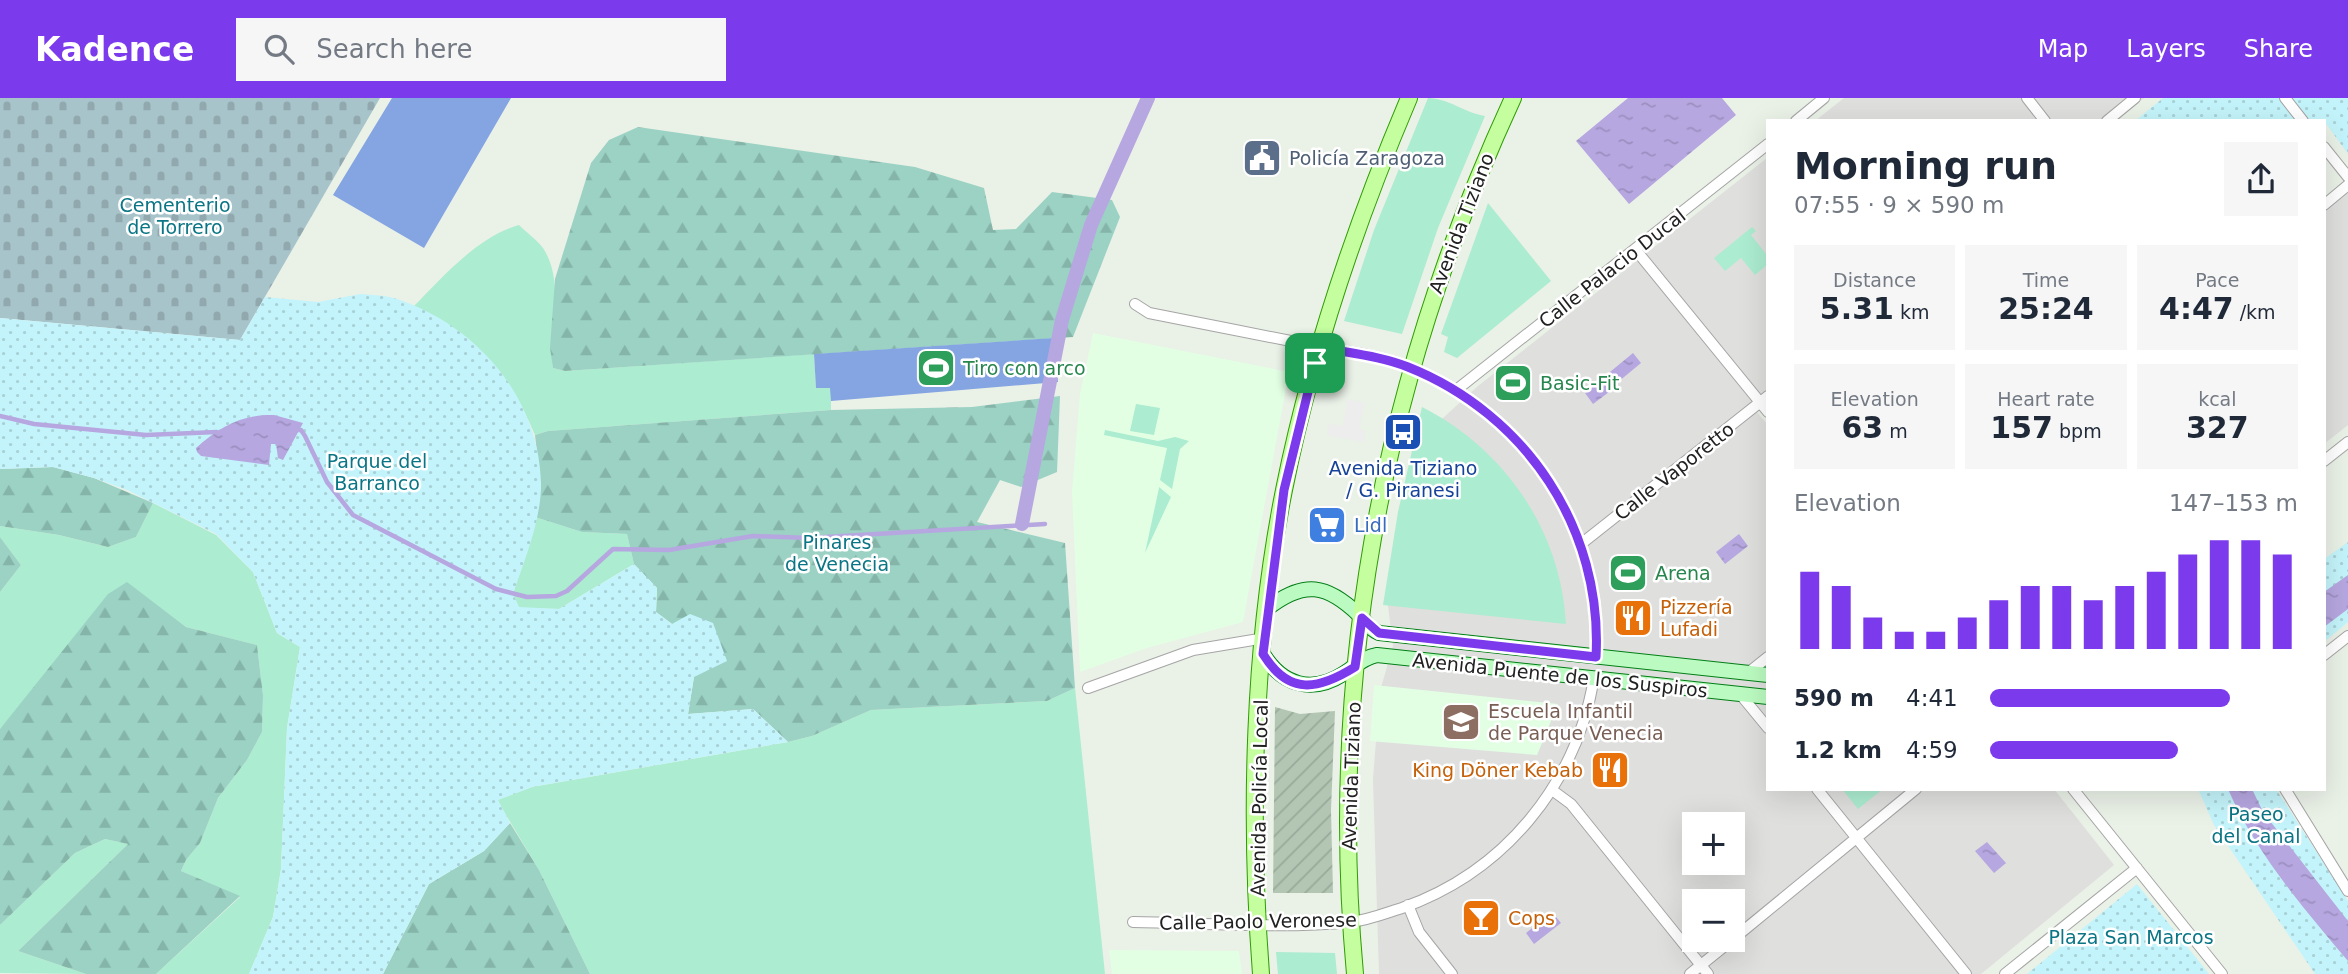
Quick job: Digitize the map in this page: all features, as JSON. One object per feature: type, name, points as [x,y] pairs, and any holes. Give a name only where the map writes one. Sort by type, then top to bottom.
[{"type":"main road","name":"Avenida Policía Local","points":[[1261,974],[1256,790],[1264,646],[1284,490],[1319,347],[1364,207],[1409,98]]},
{"type":"main road","name":"Avenida Tiziano","points":[[1355,974],[1347,812],[1355,667],[1375,522],[1411,368],[1461,217],[1513,98]]},
{"type":"street","points":[[1798,119],[1824,98]]},
{"type":"street","points":[[2027,98],[2043,119]]},
{"type":"street","points":[[2110,119],[2136,98]]},
{"type":"street","points":[[2285,98],[2301,119]]},
{"type":"street","name":"Calle Palacio Ducal","points":[[1455,391],[1766,146]]},
{"type":"street","points":[[2326,150],[2348,177]]},
{"type":"street","points":[[2326,203],[2348,185]]},
{"type":"street","points":[[1635,249],[1764,399]]},
{"type":"street","points":[[1135,304],[1149,313],[1411,368],[1455,391],[1497,421],[1527,452],[1560,498],[1581,544],[1595,607],[1596,657]]},
{"type":"street","name":"Calle Vaporetto","points":[[1581,544],[1764,399]]},
{"type":"street","points":[[2326,458],[2348,442]]},
{"type":"street","points":[[1268,608],[1289,594],[1312,588],[1335,595],[1362,618]]},
{"type":"street","name":"Avenida Puente de los Suspiros","points":[[1362,618],[1379,633],[1766,675]]},
{"type":"street","points":[[2326,653],[2348,636]]},
{"type":"street","points":[[1088,688],[1193,650],[1264,646],[1282,676],[1303,685],[1326,683],[1355,667]]},
{"type":"street","name":"Avenida Puente de los Suspiros","points":[[1355,667],[1377,655],[1766,697]]},
{"type":"street","points":[[1748,673],[1766,658]]},
{"type":"street","name":"Calle Paolo Veronese","points":[[1133,922],[1352,922],[1408,905],[1460,881],[1493,858],[1522,829],[1552,790],[1579,733],[1594,678]]},
{"type":"street","points":[[1740,694],[1766,726]]},
{"type":"street","points":[[1552,790],[1571,804],[1705,970]]},
{"type":"street","points":[[1819,791],[1966,974]]},
{"type":"street","points":[[1745,929],[1914,791]]},
{"type":"street","points":[[2075,791],[2222,974]]},
{"type":"street","points":[[2286,791],[2348,891]]},
{"type":"street","points":[[2005,974],[2137,868]]},
{"type":"street","points":[[1408,905],[1419,932],[1452,974]]},
{"type":"street","points":[[1690,974],[1705,970],[1721,952]]},
{"type":"shaded area","points":[[392,98],[511,98],[424,248],[333,195]]},
{"type":"shaded area","points":[[1428,98],[1443,100],[1485,116],[1438,228],[1402,334],[1344,321],[1374,230]]},
{"type":"shaded area","points":[[1844,98],[2144,98],[2118,119],[1818,119]]},
{"type":"shaded area","points":[[1766,159],[1766,402],[1755,410],[1766,423],[1766,791],[2056,791],[2114,865],[1981,974],[1379,974],[1373,779],[1380,691],[1393,646],[1387,597],[1419,440],[1478,386]]},
{"type":"shaded area","points":[[2342,186],[2348,194],[2348,425],[2326,442],[2326,198]]},
{"type":"shaded area","points":[[1488,203],[1551,281],[1457,358],[1444,352],[1448,337],[1441,334]]},
{"type":"shaded area","points":[[519,225],[543,248],[554,276],[553,368],[565,371],[814,354],[816,388],[831,388],[831,410],[548,431],[535,435],[514,393],[488,358],[455,329],[414,306],[475,248],[489,238]]},
{"type":"shaded area","points":[[1752,227],[1756,231],[1751,235],[1766,254],[1766,266],[1755,275],[1741,258],[1725,271],[1714,258]]},
{"type":"shaded area","points":[[1093,333],[1289,372],[1243,622],[1147,648],[1080,672],[1072,492],[1080,394]]},
{"type":"shaded area","name":"Tiro con arco","points":[[1054,338],[1058,382],[831,401],[830,388],[816,388],[814,354]]},
{"type":"shaded area","points":[[1348,399],[1364,403],[1359,429],[1365,431],[1363,442],[1327,435],[1329,424],[1343,426]]},
{"type":"shaded area","points":[[1136,404],[1160,408],[1154,435],[1130,431]]},
{"type":"shaded area","points":[[1422,407],[1479,446],[1503,470],[1523,496],[1553,557],[1562,590],[1566,624],[1383,605],[1398,512]]},
{"type":"shaded area","points":[[1105,430],[1158,441],[1175,437],[1189,441],[1180,449],[1172,489],[1160,480],[1167,448],[1104,435]]},
{"type":"shaded area","points":[[1159,488],[1171,497],[1145,553]]},
{"type":"shaded area","points":[[153,503],[216,535],[253,572],[277,633],[300,647],[287,728],[281,869],[273,917],[249,974],[156,974],[240,897],[181,871],[200,843],[218,798],[247,760],[262,732],[263,695],[257,645],[186,627],[127,583],[0,729],[0,592],[21,565],[0,537],[0,526],[59,535],[108,547],[136,537]]},
{"type":"shaded area","points":[[535,517],[582,532],[627,534],[634,564],[559,609],[519,608],[513,594]]},
{"type":"shaded area","name":"Escuela Infantil de Parque Venecia","points":[[1374,685],[1558,704],[1537,755],[1370,741]]},
{"type":"shaded area","points":[[1075,688],[1105,974],[590,974],[539,870],[497,800],[532,787],[788,742],[812,736],[871,710],[1047,701]]},
{"type":"shaded area","points":[[1275,707],[1300,714],[1335,711],[1331,810],[1333,893],[1273,893]]},
{"type":"shaded area","points":[[1844,791],[1880,791],[1858,809]]},
{"type":"shaded area","points":[[105,839],[128,844],[18,951],[86,974],[0,973],[0,925],[75,853]]},
{"type":"shaded area","points":[[1109,950],[1239,951],[1242,974],[1112,974]]},
{"type":"shaded area","points":[[1276,952],[1335,953],[1337,974],[1278,974]]},
{"type":"green space","name":"Cementerio de Torrero","points":[[0,98],[380,98],[240,340],[0,318]]},
{"type":"green space","points":[[2163,98],[2348,98],[2348,154],[2326,124],[2326,119],[2137,119]]},
{"type":"green space","points":[[638,127],[915,167],[984,188],[993,230],[1016,229],[1052,192],[1112,200],[1120,217],[1073,337],[565,371],[553,368],[550,348],[555,279],[591,163],[609,140]]},
{"type":"green space","name":"Parque del Barranco","points":[[360,294],[397,299],[454,327],[478,347],[499,370],[516,395],[529,423],[538,453],[541,485],[535,527],[513,594],[519,607],[559,609],[634,564],[657,588],[656,612],[672,624],[690,614],[713,623],[727,661],[694,677],[688,714],[753,709],[788,742],[532,787],[498,800],[510,823],[484,851],[429,884],[383,974],[249,974],[273,917],[281,869],[287,728],[300,647],[277,633],[253,572],[216,534],[127,490],[94,478],[53,467],[0,469],[0,318],[240,340],[265,297],[318,302]]},
{"type":"green space","name":"Pinares de Venecia","points":[[1060,396],[1057,472],[1021,487],[1000,480],[977,522],[1065,543],[1075,688],[1047,701],[871,710],[812,736],[788,742],[753,709],[688,714],[694,677],[672,624],[656,612],[657,588],[634,564],[627,534],[582,532],[535,517],[541,487],[535,435],[548,431],[831,410],[972,407]]},
{"type":"green space","points":[[53,467],[94,478],[153,503],[136,537],[108,547],[59,535],[0,526],[0,469]]},
{"type":"green space","points":[[0,537],[21,565],[0,592]]},
{"type":"green space","points":[[2348,542],[2348,622],[2326,640],[2326,558]]},
{"type":"green space","points":[[127,582],[186,627],[257,645],[263,695],[262,732],[247,760],[218,798],[200,843],[181,871],[240,896],[156,974],[86,974],[18,951],[128,844],[105,839],[75,853],[0,925],[0,729],[108,594]]},
{"type":"green space","name":"Paseo del Canal","points":[[2199,791],[2277,791],[2348,901],[2348,974],[2315,974],[2214,825]]},
{"type":"green space","points":[[510,823],[539,870],[590,974],[383,974],[429,884],[484,851]]},
{"type":"green space","name":"Plaza San Marcos","points":[[2137,884],[2209,974],[2027,974]]},
{"type":"water","points":[[1628,98],[1722,98],[1736,115],[1629,204],[1576,141]]},
{"type":"water","points":[[1633,353],[1641,363],[1618,382],[1610,372]]},
{"type":"water","points":[[1604,378],[1613,389],[1593,404],[1585,393]]},
{"type":"water","points":[[274,415],[303,423],[283,460],[278,458],[276,444],[271,444],[269,465],[201,456],[197,452],[196,448],[232,423],[252,417]]},
{"type":"water","points":[[1739,534],[1748,546],[1725,564],[1716,552]]},
{"type":"water","points":[[2348,575],[2348,609],[2326,626],[2326,591]]},
{"type":"water","points":[[2229,791],[2253,791],[2263,812],[2348,921],[2348,961],[2266,857]]},
{"type":"water","points":[[1987,842],[2006,863],[1994,873],[1975,851]]},
{"type":"water","points":[[1552,912],[1561,923],[1534,944],[1526,933]]},
{"type":"waterway","points":[[1022,524],[1062,320],[1091,225],[1148,98]]},
{"type":"waterway","points":[[0,416],[34,424],[146,435],[217,432]]},
{"type":"waterway","points":[[296,430],[301,430],[327,482],[353,515],[496,589],[527,597],[556,596],[567,591],[613,549],[669,550],[753,536],[809,538],[1045,524]]},
{"type":"place","name":"Policía Zaragoza","points":[[1262,158]]},
{"type":"place","name":"Tiro con arco","points":[[936,368]]},
{"type":"place","name":"Basic-Fit","points":[[1513,383]]},
{"type":"place","name":"Avenida Tiziano / G. Piranesi","points":[[1403,432]]},
{"type":"place","name":"Lidl","points":[[1327,525]]},
{"type":"place","name":"Arena","points":[[1628,573]]},
{"type":"place","name":"Pizzería Lufadi","points":[[1633,618]]},
{"type":"place","name":"Escuela Infantil de Parque Venecia","points":[[1461,722]]},
{"type":"place","name":"King Döner Kebab","points":[[1610,770]]},
{"type":"place","name":"Cops","points":[[1481,918]]},
{"type":"route","points":[[1319,347],[1402,364],[1455,391],[1487,412],[1513,437],[1551,483],[1581,544],[1595,607],[1596,657],[1379,633],[1369,628],[1362,618],[1355,667],[1334,680],[1318,685],[1303,685],[1292,682],[1274,669],[1263,654],[1277,534],[1284,490],[1315,363],[1319,347]]}]
